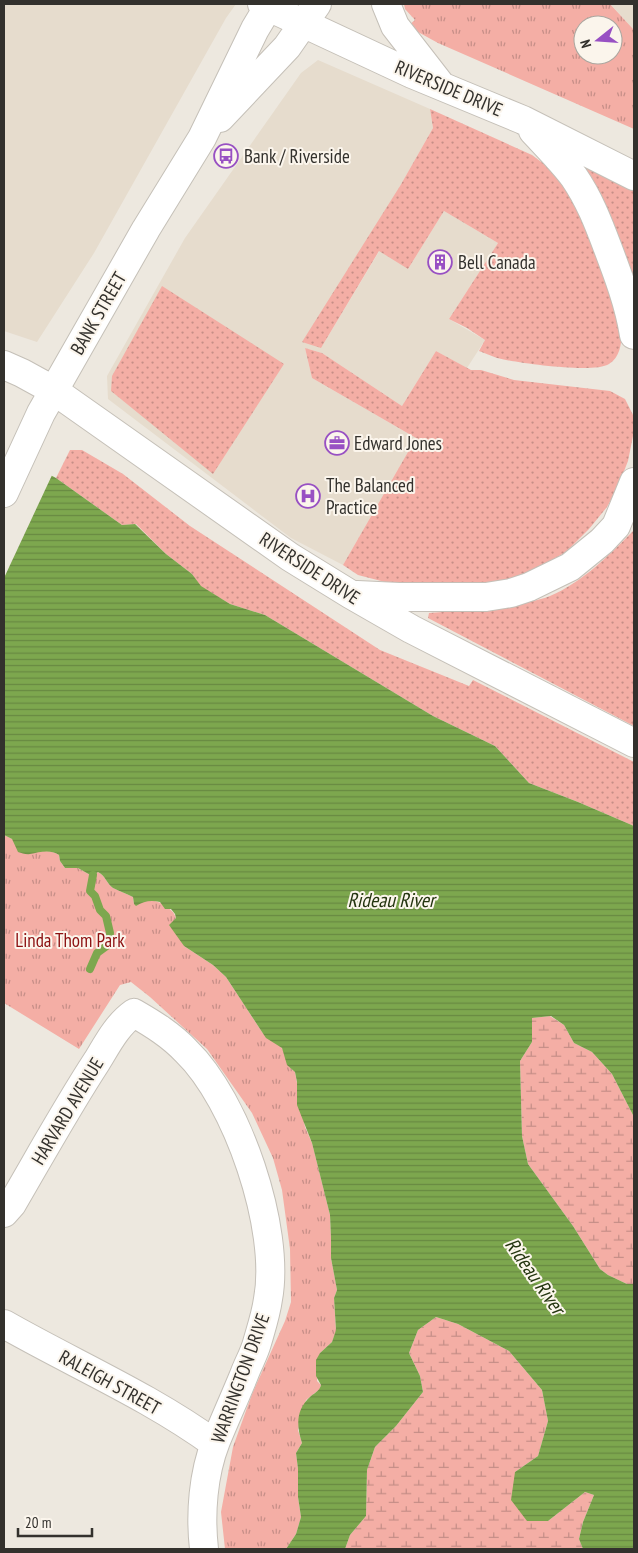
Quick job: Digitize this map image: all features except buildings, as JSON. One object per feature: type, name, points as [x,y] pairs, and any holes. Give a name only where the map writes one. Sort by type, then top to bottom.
[{"type":"main road","points":[[386,4],[395,26],[440,84]]},
{"type":"main road","name":"RIVERSIDE DRIVE","points":[[267,5],[311,14],[412,74],[523,120],[634,176]]},
{"type":"main road","name":"BANK STREET","points":[[4,493],[33,428],[53,390],[146,229],[202,138],[267,5]]},
{"type":"main road","name":"BANK STREET","points":[[202,138],[287,48],[311,14]]},
{"type":"main road","points":[[523,120],[573,176],[594,211],[619,277],[628,305],[634,335]]},
{"type":"main road","name":"RIVERSIDE DRIVE","points":[[4,365],[22,372],[53,390],[290,557],[350,594],[411,629],[634,743]]},
{"type":"main road","points":[[350,594],[399,597],[486,597],[511,593],[528,587],[570,567],[602,541],[616,526],[634,482]]},
{"type":"main road","name":"HARVARD AVENUE","points":[[4,1213],[12,1204],[90,1070],[123,1021],[134,1013]]},
{"type":"main road","name":"WARRINGTON DRIVE","points":[[134,1013],[161,1029],[187,1051],[213,1083],[233,1120],[246,1153],[264,1220],[270,1251],[268,1298],[256,1345],[215,1444],[204,1490],[202,1520],[204,1549]]},
{"type":"main road","name":"RALEIGH STREET","points":[[4,1324],[129,1390],[203,1434],[215,1444]]},
{"type":"shaded area","points":[[4,4],[236,4],[226,18],[94,253],[37,342],[4,331]]},
{"type":"shaded area","points":[[610,4],[634,4],[634,30],[623,18],[623,15],[620,15]]},
{"type":"shaded area","points":[[318,60],[430,109],[433,128],[400,186],[321,348],[380,250],[408,269],[444,211],[498,243],[449,319],[485,340],[467,368],[436,351],[402,406],[322,353],[305,348],[312,378],[416,438],[343,565],[291,538],[108,399],[107,376],[185,238],[301,73]]},
{"type":"green space","points":[[404,4],[610,4],[620,15],[573,15],[573,65],[623,65],[623,18],[634,30],[634,129],[438,43],[409,25],[415,20],[405,9]]},
{"type":"green space","points":[[430,109],[532,155],[556,173],[589,223],[622,333],[618,354],[609,364],[588,368],[554,367],[497,358],[479,351],[485,340],[449,319],[498,243],[444,211],[408,269],[379,251],[321,348],[302,342],[400,186],[433,128]]},
{"type":"green space","points":[[588,165],[634,191],[634,292],[585,170]]},
{"type":"green space","points":[[162,286],[284,364],[213,474],[111,391],[112,376]]},
{"type":"green space","points":[[305,348],[322,353],[402,406],[436,351],[471,370],[481,370],[514,380],[610,391],[625,399],[633,415],[633,436],[628,461],[617,489],[607,507],[589,529],[566,552],[536,569],[506,580],[475,586],[422,586],[385,582],[358,575],[343,565],[416,438],[312,378]]},
{"type":"green space","points":[[70,450],[82,450],[123,474],[190,526],[380,650],[469,686],[473,680],[634,762],[634,826],[529,783],[495,746],[433,716],[265,615],[230,604],[200,586],[192,574],[166,554],[136,524],[122,525],[56,478]]},
{"type":"green space","points":[[634,530],[634,726],[428,618],[429,613],[513,604],[550,596],[584,576]]},
{"type":"green space","name":"Linda Thom Park","points":[[4,835],[12,839],[28,854],[40,851],[52,852],[59,855],[60,861],[65,868],[78,868],[92,876],[98,872],[113,888],[133,897],[134,904],[154,901],[166,906],[176,918],[173,922],[184,946],[213,965],[226,977],[262,1032],[281,1047],[290,1067],[295,1072],[305,1127],[312,1143],[330,1215],[331,1258],[337,1290],[334,1298],[336,1331],[332,1342],[320,1353],[317,1381],[321,1385],[320,1389],[306,1400],[298,1430],[302,1443],[296,1453],[301,1517],[296,1534],[286,1549],[225,1549],[221,1512],[233,1447],[252,1394],[285,1321],[291,1302],[290,1249],[282,1190],[273,1158],[252,1113],[207,1049],[131,982],[120,985],[79,1049],[4,1003]]},
{"type":"green space","points":[[550,1016],[564,1025],[574,1043],[592,1052],[612,1074],[634,1117],[634,1284],[627,1284],[600,1269],[573,1226],[528,1164],[522,1136],[520,1061],[532,1042],[532,1018]]},
{"type":"green space","points":[[436,1317],[458,1324],[509,1351],[542,1390],[548,1421],[538,1456],[515,1472],[548,1521],[585,1492],[594,1495],[583,1522],[579,1539],[583,1549],[345,1549],[350,1535],[366,1516],[367,1470],[375,1447],[396,1426],[423,1392],[420,1376],[409,1353],[418,1330]]},
{"type":"water","name":"Rideau River","points":[[4,450],[56,478],[122,525],[135,524],[166,554],[192,574],[201,586],[230,604],[265,615],[433,716],[495,746],[529,783],[634,826],[634,1117],[612,1074],[592,1052],[574,1043],[564,1025],[551,1016],[532,1018],[532,1042],[520,1061],[522,1136],[528,1164],[573,1226],[600,1269],[627,1284],[634,1284],[634,1549],[583,1549],[579,1539],[583,1522],[594,1495],[585,1492],[548,1521],[527,1521],[511,1500],[515,1472],[538,1456],[548,1421],[542,1390],[509,1351],[458,1324],[436,1317],[418,1330],[409,1353],[420,1376],[423,1392],[396,1426],[375,1447],[367,1470],[366,1516],[350,1535],[345,1549],[286,1549],[296,1534],[301,1517],[296,1453],[302,1443],[298,1424],[300,1412],[302,1406],[321,1385],[316,1376],[316,1360],[320,1353],[332,1342],[336,1330],[334,1298],[337,1290],[331,1258],[330,1215],[312,1143],[297,1105],[295,1072],[287,1065],[282,1048],[266,1038],[226,977],[213,965],[184,946],[169,925],[176,918],[171,909],[165,909],[160,902],[154,901],[136,906],[133,897],[113,888],[98,872],[92,876],[78,868],[65,868],[60,861],[59,855],[52,852],[27,854],[18,852],[12,839],[4,835]]},
{"type":"pier","points":[[4,447],[53,473],[4,578]]},
{"type":"waterway","points":[[90,969],[97,953],[108,945],[110,933],[106,916],[100,910],[95,896],[90,891],[93,875]]},
{"type":"place","name":"Bank / Riverside","points":[[226,156]]},
{"type":"place","name":"Bell Canada","points":[[440,262]]},
{"type":"place","name":"Edward Jones","points":[[337,443]]},
{"type":"place","name":"The Balanced Practice","points":[[308,496]]}]
